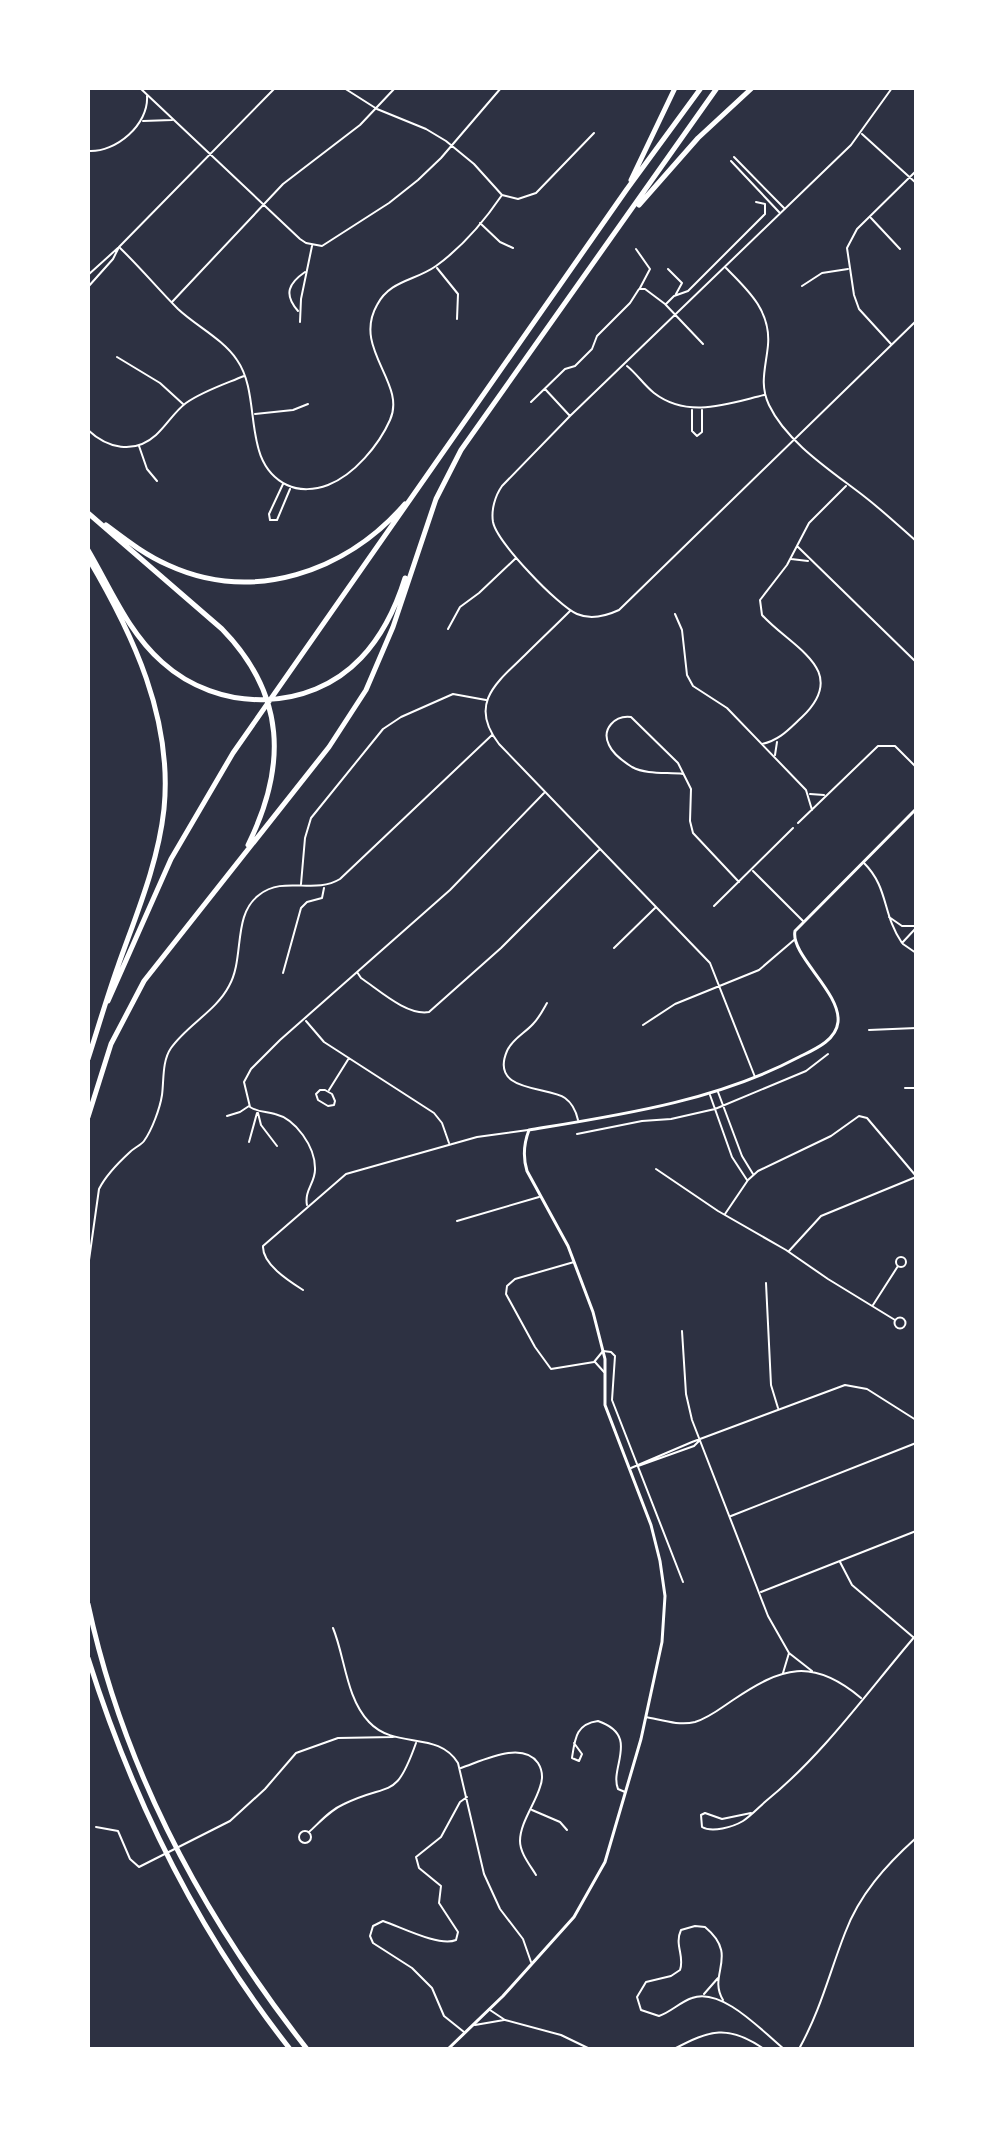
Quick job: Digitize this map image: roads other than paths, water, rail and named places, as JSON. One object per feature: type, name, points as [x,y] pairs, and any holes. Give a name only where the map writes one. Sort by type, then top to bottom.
[{"type":"highway","points":[[627,189],[675,88]]},
{"type":"highway","points":[[108,1001],[171,859],[210,789],[627,189],[701,88]]},
{"type":"highway","points":[[88,550],[135,630],[160,660],[197,686],[227,696],[256,700],[285,698],[328,683],[362,657],[388,620],[439,492],[461,450],[717,88]]},
{"type":"highway","points":[[625,220],[698,138],[752,88]]},
{"type":"highway","points":[[88,513],[140,550],[169,566],[217,580],[265,582],[313,570],[350,553],[383,527],[416,491]]},
{"type":"highway","points":[[88,513],[222,629],[256,674],[272,720],[275,762],[266,808],[246,850]]},
{"type":"highway","points":[[88,558],[144,672],[157,712],[165,766],[164,809],[157,847],[88,1059]]},
{"type":"highway","points":[[88,1117],[106,1055],[134,997],[355,710],[384,653],[414,559]]},
{"type":"highway","points":[[88,1604],[128,1738],[175,1846],[238,1955],[307,2049]]},
{"type":"highway","points":[[88,1658],[134,1788],[177,1879],[224,1958],[290,2049]]},
{"type":"street","points":[[140,88],[300,239],[312,245],[328,244],[389,203],[427,172],[501,88]]},
{"type":"street","points":[[88,275],[275,88]]},
{"type":"street","points":[[344,88],[377,109],[426,129],[474,164],[502,195],[518,199],[532,195],[594,133]]},
{"type":"street","points":[[172,302],[297,172],[347,136],[395,88]]},
{"type":"street","points":[[892,88],[861,133],[502,486],[495,499],[493,517],[496,531],[516,558],[570,610],[582,616],[596,617],[615,612],[626,605],[916,321]]},
{"type":"street","points":[[88,151],[111,147],[142,121],[147,109],[147,95]]},
{"type":"street","points":[[142,121],[156,118],[174,120]]},
{"type":"street","points":[[861,133],[916,183]]},
{"type":"street","points":[[734,157],[785,209]]},
{"type":"street","points":[[731,161],[780,213]]},
{"type":"street","points":[[892,345],[859,309],[847,248],[850,239],[916,171]]},
{"type":"street","points":[[119,247],[172,302],[229,351],[245,375],[254,414],[257,447],[268,470],[291,487],[315,488],[334,482],[374,447],[390,419],[392,393],[371,342],[373,313],[388,290],[436,267],[480,223],[502,195]]},
{"type":"street","points":[[665,304],[676,295],[688,291],[765,214],[765,204],[756,202]]},
{"type":"street","points":[[870,217],[900,249]]},
{"type":"street","points":[[480,223],[500,242],[513,248]]},
{"type":"street","points":[[300,322],[312,245]]},
{"type":"street","points":[[88,287],[113,259],[119,247]]},
{"type":"street","points":[[531,402],[565,369],[575,366],[592,349],[597,336],[630,303],[650,269],[649,263],[636,249]]},
{"type":"street","points":[[436,267],[453,284],[458,294],[457,319]]},
{"type":"street","points":[[726,268],[755,299],[765,319],[768,337],[763,377],[765,395],[774,414],[832,475],[875,505],[916,541]]},
{"type":"street","points":[[668,269],[682,283],[676,295]]},
{"type":"street","points":[[802,286],[822,273],[849,269]]},
{"type":"street","points":[[300,312],[290,300],[288,290],[292,282],[306,271]]},
{"type":"street","points":[[639,289],[645,289],[665,304],[703,344]]},
{"type":"street","points":[[117,357],[166,387],[183,405]]},
{"type":"street","points":[[626,365],[663,399],[692,409],[765,395]]},
{"type":"street","points":[[88,430],[112,445],[139,445],[154,436],[183,405],[245,375]]},
{"type":"street","points":[[544,389],[570,416]]},
{"type":"street","points":[[254,414],[293,410],[308,404]]},
{"type":"street","points":[[692,409],[692,432],[697,436],[702,432],[702,409]]},
{"type":"street","points":[[139,445],[147,469],[157,481]]},
{"type":"street","points":[[283,483],[268,517],[273,522],[277,520],[291,487]]},
{"type":"street","points":[[762,744],[777,741],[818,700],[823,684],[815,664],[765,619],[760,610],[762,596],[790,559],[809,523],[847,485]]},
{"type":"street","points":[[796,546],[916,662]]},
{"type":"street","points":[[448,629],[460,607],[516,558]]},
{"type":"street","points":[[790,559],[809,561]]},
{"type":"street","points":[[570,610],[500,679],[487,700],[485,718],[492,735],[710,963],[755,1077]]},
{"type":"street","points":[[675,614],[680,623],[690,682],[723,705],[762,744],[809,794],[812,810]]},
{"type":"street","points":[[301,886],[305,838],[313,814],[383,729],[401,717],[453,694],[487,700]]},
{"type":"street","points":[[683,774],[643,771],[630,766],[610,747],[607,736],[610,726],[624,716],[635,720],[678,763],[691,789],[693,833],[739,882]]},
{"type":"street","points":[[88,1267],[99,1189],[126,1156],[144,1141],[161,1101],[165,1066],[173,1045],[229,986],[247,909],[256,897],[267,889],[283,885],[324,886],[343,877],[492,735]]},
{"type":"street","points":[[775,758],[777,741]]},
{"type":"street","points":[[798,823],[872,750],[881,745],[895,746],[916,767]]},
{"type":"street","points":[[277,1146],[261,1125],[258,1112],[250,1105],[244,1082],[251,1069],[450,890],[545,792]]},
{"type":"street","points":[[809,794],[827,795]]},
{"type":"street","points":[[303,1290],[272,1265],[262,1250],[267,1241],[346,1174],[489,1135],[680,1102],[755,1077],[822,1044],[832,1036],[838,1025],[837,1013],[830,996],[794,940],[795,931],[916,809]]},
{"type":"street","points":[[714,906],[793,828]]},
{"type":"street","points":[[357,972],[361,978],[408,1008],[421,1014],[429,1012],[501,948],[600,849]]},
{"type":"street","points":[[863,862],[878,879],[888,916],[902,943],[916,953]]},
{"type":"street","points":[[751,870],[803,921]]},
{"type":"street","points":[[283,973],[301,908],[307,902],[322,898],[324,886]]},
{"type":"street","points":[[614,948],[656,907]]},
{"type":"street","points":[[888,916],[902,926],[916,927]]},
{"type":"street","points":[[902,943],[916,927]]},
{"type":"street","points":[[643,1025],[675,1004],[765,967],[794,940]]},
{"type":"street","points":[[547,1003],[534,1024],[509,1047],[505,1059],[507,1072],[519,1085],[559,1094],[575,1110],[578,1121]]},
{"type":"street","points":[[305,1020],[324,1042],[434,1113],[444,1128],[449,1145]]},
{"type":"street","points":[[869,1030],[916,1028]]},
{"type":"street","points":[[577,1134],[715,1109],[806,1071],[828,1054]]},
{"type":"street","points":[[329,1091],[349,1058]]},
{"type":"street","points":[[905,1088],[916,1088]]},
{"type":"street","points":[[320,1090],[329,1091],[335,1101],[330,1106],[316,1096],[320,1090]]},
{"type":"street","points":[[717,1091],[753,1175]]},
{"type":"street","points":[[709,1093],[736,1164],[748,1180]]},
{"type":"street","points":[[227,1116],[250,1105]]},
{"type":"street","points":[[249,1142],[258,1112]]},
{"type":"street","points":[[258,1112],[274,1113],[288,1119],[309,1143],[316,1170],[305,1195],[307,1205]]},
{"type":"street","points":[[724,1215],[753,1175],[831,1136],[855,1117],[867,1118],[916,1176],[818,1218],[789,1252]]},
{"type":"street","points":[[448,2049],[490,2009],[565,1927],[582,1905],[607,1858],[646,1717],[660,1652],[665,1596],[656,1542],[605,1405],[603,1351],[586,1291],[575,1262],[525,1163],[529,1130]]},
{"type":"street","points":[[728,1145],[737,1142]]},
{"type":"street","points":[[656,1169],[724,1215],[789,1252],[895,1320]]},
{"type":"street","points":[[457,1221],[540,1197]]},
{"type":"street","points":[[575,1262],[515,1279],[507,1286],[506,1294],[548,1367],[554,1370],[594,1362],[603,1351]]},
{"type":"street","points":[[872,1306],[898,1266]]},
{"type":"street","points":[[766,1283],[771,1385],[779,1410]]},
{"type":"street","points":[[682,1331],[688,1406],[775,1632],[789,1653],[813,1671],[844,1684],[862,1698]]},
{"type":"street","points":[[603,1351],[611,1352],[616,1359],[612,1400],[683,1582]]},
{"type":"street","points":[[594,1362],[605,1373]]},
{"type":"street","points":[[630,1468],[694,1446],[699,1441],[841,1386],[855,1385],[871,1391],[916,1420]]},
{"type":"street","points":[[730,1516],[916,1443]]},
{"type":"street","points":[[759,1593],[916,1531]]},
{"type":"street","points":[[751,1813],[722,1819],[705,1813],[699,1822],[703,1829],[710,1830],[736,1824],[746,1819],[788,1783],[915,1636],[852,1585],[840,1561]]},
{"type":"street","points":[[333,1628],[353,1692],[363,1712],[372,1724],[394,1737]]},
{"type":"street","points":[[783,1673],[789,1653]]},
{"type":"street","points":[[646,1717],[683,1723],[698,1721],[765,1679],[783,1673],[813,1671]]},
{"type":"street","points":[[574,1743],[578,1731],[589,1722],[598,1721],[613,1728],[621,1746],[616,1784],[626,1793]]},
{"type":"street","points":[[96,1827],[118,1831],[136,1867],[230,1821],[265,1789],[296,1753],[338,1738],[394,1737],[431,1743],[451,1752],[460,1768],[484,1874],[500,1909],[523,1939],[531,1962]]},
{"type":"street","points":[[309,1832],[344,1803],[393,1786],[404,1774],[416,1742]]},
{"type":"street","points":[[460,1768],[515,1752],[530,1756],[539,1764],[542,1780],[520,1839],[522,1850],[536,1875]]},
{"type":"street","points":[[465,2033],[444,2016],[432,1988],[397,1957],[373,1943],[370,1936],[373,1926],[383,1921],[438,1941],[450,1943],[456,1940],[458,1932],[439,1903],[441,1886],[419,1868],[416,1857],[441,1837],[460,1802],[467,1797]]},
{"type":"street","points":[[531,1809],[560,1822],[567,1830]]},
{"type":"street","points":[[799,2049],[818,2014],[848,1925],[882,1870],[916,1838]]},
{"type":"street","points":[[723,2000],[718,1987],[723,1957],[719,1942],[705,1927],[685,1928],[677,1938],[682,1962],[680,1970],[671,1976],[646,1982],[637,1997],[641,2010],[659,2016],[693,1997],[703,1995],[723,2000],[784,2049]]},
{"type":"street","points":[[703,1995],[719,1977]]},
{"type":"street","points":[[490,2009],[505,2020],[561,2035],[590,2049]]},
{"type":"street","points":[[472,2026],[505,2020]]},
{"type":"street","points":[[674,2049],[708,2033],[722,2031],[740,2035],[764,2049]]}]
